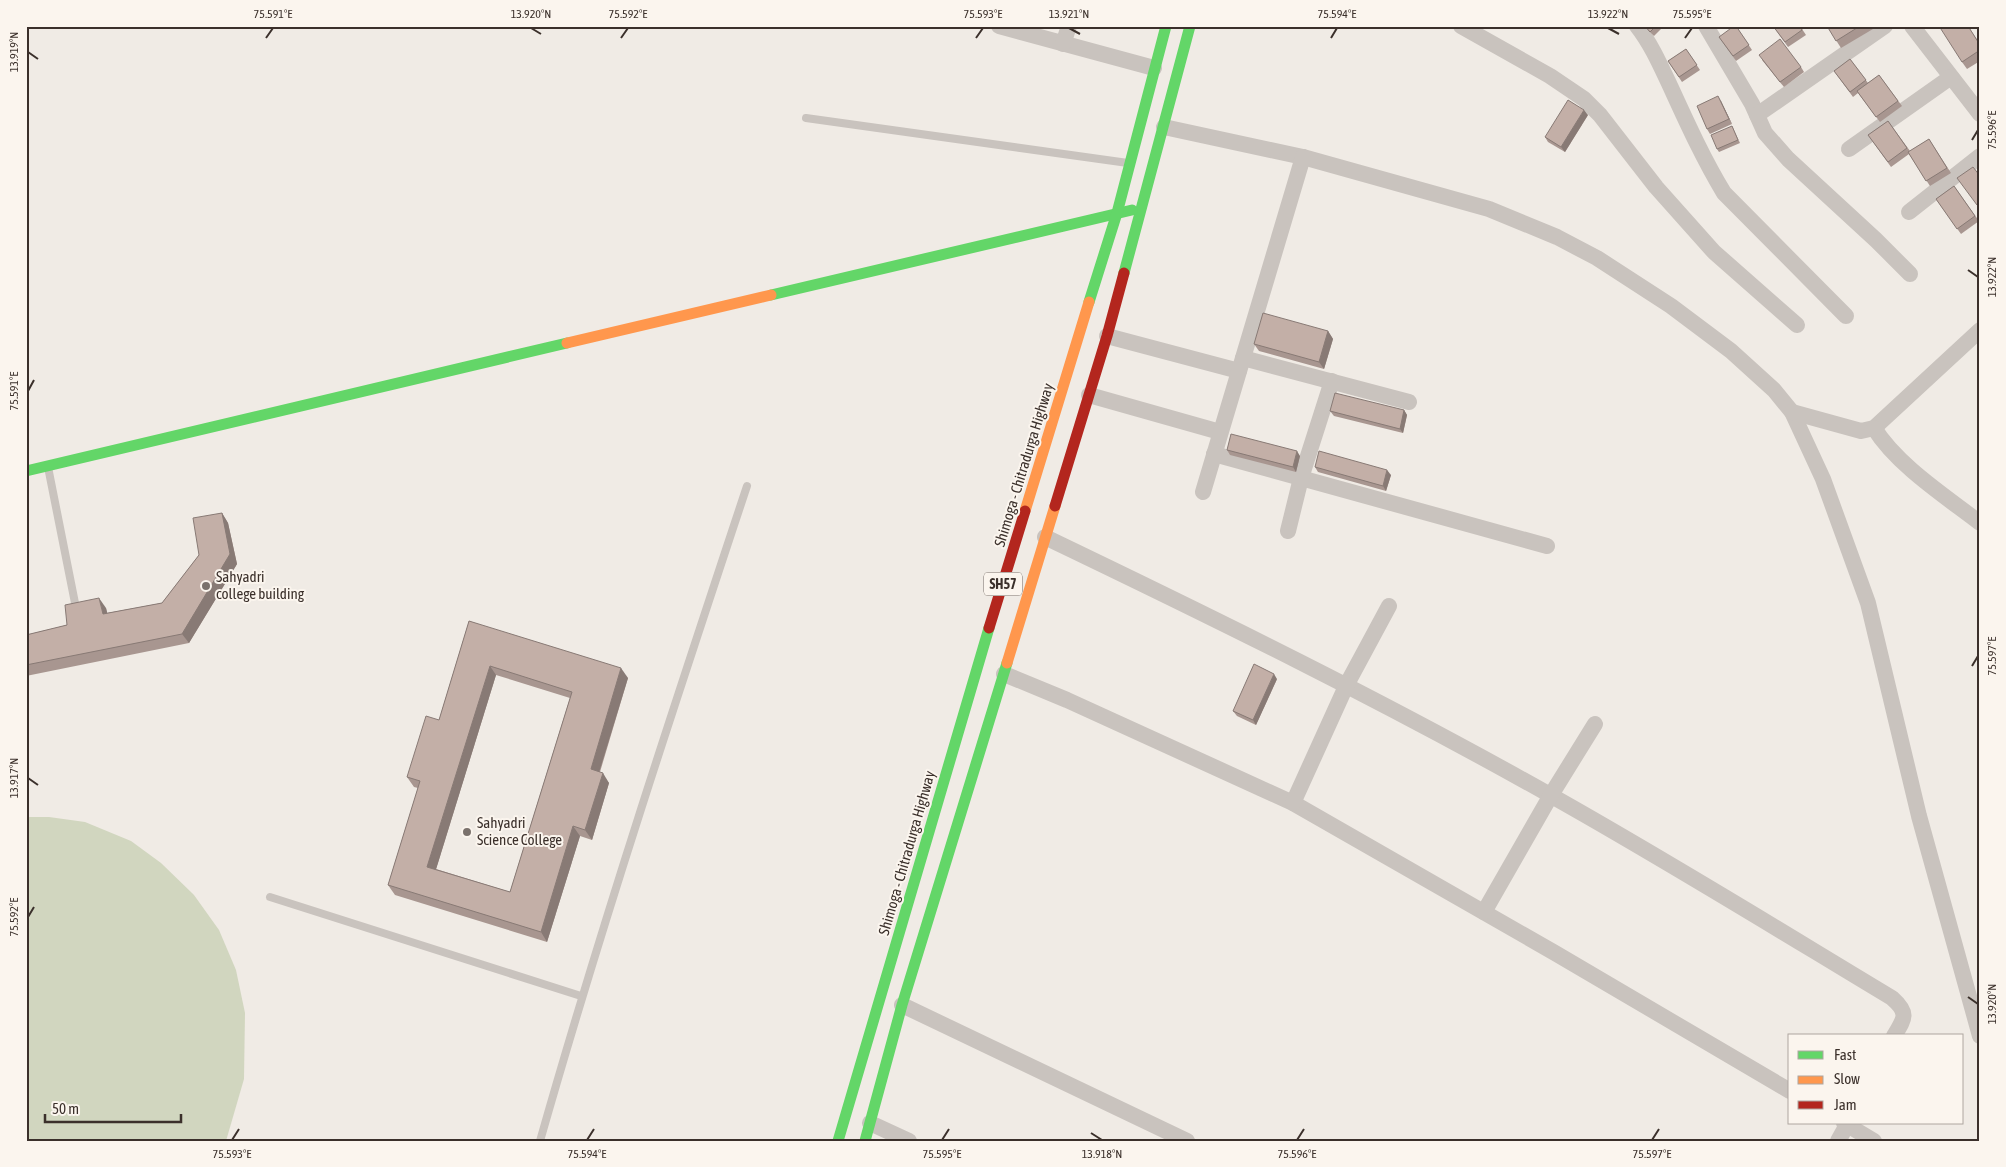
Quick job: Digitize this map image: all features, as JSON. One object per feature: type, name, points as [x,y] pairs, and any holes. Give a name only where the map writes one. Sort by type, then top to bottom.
[{"type":"main road","name":"Shimoga - Chitradurga Highway","points":[[838,1141],[975,673],[1117,213],[1166,26]]},
{"type":"main road","name":"SH57","points":[[865,1141],[902,1005],[1107,336],[1190,26]]},
{"type":"main road","points":[[26,471],[1142,207]]},
{"type":"street","points":[[999,26],[1027,30],[1063,44],[1154,68]]},
{"type":"street","points":[[1063,44],[1069,26]]},
{"type":"street","points":[[1461,26],[1542,71],[1584,99],[1600,115],[1656,187],[1714,252],[1796,325]]},
{"type":"street","points":[[1637,26],[1665,76],[1711,171],[1724,193],[1846,316]]},
{"type":"street","points":[[1706,26],[1765,132],[1788,159],[1910,274]]},
{"type":"street","points":[[1757,115],[1885,26]]},
{"type":"street","points":[[1912,26],[1980,114]]},
{"type":"street","points":[[1849,149],[1951,77]]},
{"type":"street","points":[[1164,127],[1303,158],[1489,208],[1557,237],[1596,258],[1670,306],[1731,352],[1774,390],[1792,412],[1823,478],[1868,603],[1919,816],[1980,1036]]},
{"type":"street","points":[[1909,212],[1980,156]]},
{"type":"street","points":[[1203,492],[1303,158]]},
{"type":"street","points":[[1792,412],[1861,431],[1874,428],[1980,330]]},
{"type":"street","points":[[1107,336],[1332,381],[1409,402]]},
{"type":"street","points":[[1288,531],[1300,478],[1332,381]]},
{"type":"street","points":[[1089,395],[1220,432]]},
{"type":"street","points":[[1874,428],[1884,444],[1906,465],[1980,523]]},
{"type":"street","points":[[1214,454],[1547,546]]},
{"type":"street","points":[[1045,537],[1347,684],[1551,795],[1892,998],[1900,1005],[1904,1012],[1903,1021],[1895,1034]]},
{"type":"street","points":[[1293,803],[1347,684],[1389,606]]},
{"type":"street","points":[[1004,674],[1067,700],[1293,803],[1788,1090]]},
{"type":"street","points":[[1484,912],[1551,795],[1595,724]]},
{"type":"street","points":[[902,1005],[1187,1141]]},
{"type":"street","points":[[870,1123],[909,1141]]},
{"type":"street","points":[[1838,1141],[1846,1124],[1874,1141]]},
{"type":"lane","points":[[806,118],[1130,163]]},
{"type":"lane","points":[[47,465],[78,612]]},
{"type":"lane","points":[[540,1141],[581,996],[648,782],[747,486]]},
{"type":"lane","points":[[270,897],[581,996]]},
{"type":"green space","points":[[26,817],[49,817],[85,822],[131,841],[161,863],[194,895],[219,930],[236,970],[245,1013],[244,1079],[226,1141],[26,1141]]},
{"type":"building","points":[[1645,26],[1656,26],[1650,32]]},
{"type":"building","points":[[1736,26],[1749,45],[1733,56],[1719,37]]},
{"type":"building","points":[[1773,26],[1800,26],[1802,30],[1785,42]]},
{"type":"building","points":[[1827,26],[1860,26],[1836,41]]},
{"type":"building","points":[[1939,26],[1968,26],[1980,45],[1980,50],[1962,62]]},
{"type":"building","points":[[1780,39],[1801,67],[1780,82],[1759,55]]},
{"type":"building","points":[[1686,49],[1697,65],[1679,77],[1668,61]]},
{"type":"building","points":[[1850,59],[1866,80],[1850,92],[1834,71]]},
{"type":"building","points":[[1879,75],[1898,101],[1876,117],[1857,91]]},
{"type":"building","points":[[1718,96],[1729,119],[1707,129],[1697,106]]},
{"type":"building","points":[[1568,100],[1584,110],[1561,147],[1545,137]]},
{"type":"building","points":[[1888,121],[1907,148],[1888,162],[1868,135]]},
{"type":"building","points":[[1732,126],[1738,140],[1717,149],[1711,135]]},
{"type":"building","points":[[1929,139],[1947,168],[1926,181],[1908,152]]},
{"type":"building","points":[[1973,167],[1980,176],[1980,203],[1977,205],[1957,178]]},
{"type":"building","points":[[1954,186],[1975,216],[1957,229],[1936,199]]},
{"type":"building","points":[[1263,313],[1328,331],[1319,362],[1254,344]]},
{"type":"building","points":[[1335,393],[1404,410],[1400,429],[1330,411]]},
{"type":"building","points":[[1231,434],[1297,451],[1293,467],[1227,450]]},
{"type":"building","points":[[1319,451],[1387,470],[1383,486],[1315,467]]},
{"type":"building","name":"Sahyadri college building","points":[[222,513],[230,554],[182,634],[26,665],[26,635],[67,625],[65,605],[99,598],[103,614],[162,603],[199,555],[193,518]]},
{"type":"building","points":[[469,621],[621,668],[591,769],[603,773],[585,830],[573,826],[541,932],[388,885],[420,781],[407,777],[426,716],[439,720]],"holes":[[[490,666],[572,692],[510,892],[427,867]]]},
{"type":"building","points":[[1254,664],[1274,674],[1253,720],[1233,711]]},
{"type":"traffic: fast","points":[[1089,302],[1117,213],[1166,26]]},
{"type":"traffic: fast","points":[[1124,273],[1190,26]]},
{"type":"traffic: fast","points":[[771,295],[1132,210]]},
{"type":"traffic: fast","points":[[26,471],[567,343]]},
{"type":"traffic: fast","points":[[838,1141],[989,628]]},
{"type":"traffic: fast","points":[[865,1141],[902,1005],[1007,663]]},
{"type":"traffic: slow","points":[[567,343],[771,295]]},
{"type":"traffic: slow","points":[[1025,511],[1089,302]]},
{"type":"traffic: slow","points":[[1007,663],[1055,506]]},
{"type":"traffic: jam","points":[[1055,506],[1107,336],[1124,273]]},
{"type":"traffic: jam","points":[[989,628],[1025,511]]},
{"type":"place","name":"Sahyadri college building","points":[[206,586]]},
{"type":"place","name":"Sahyadri Science College","points":[[467,832]]}]
